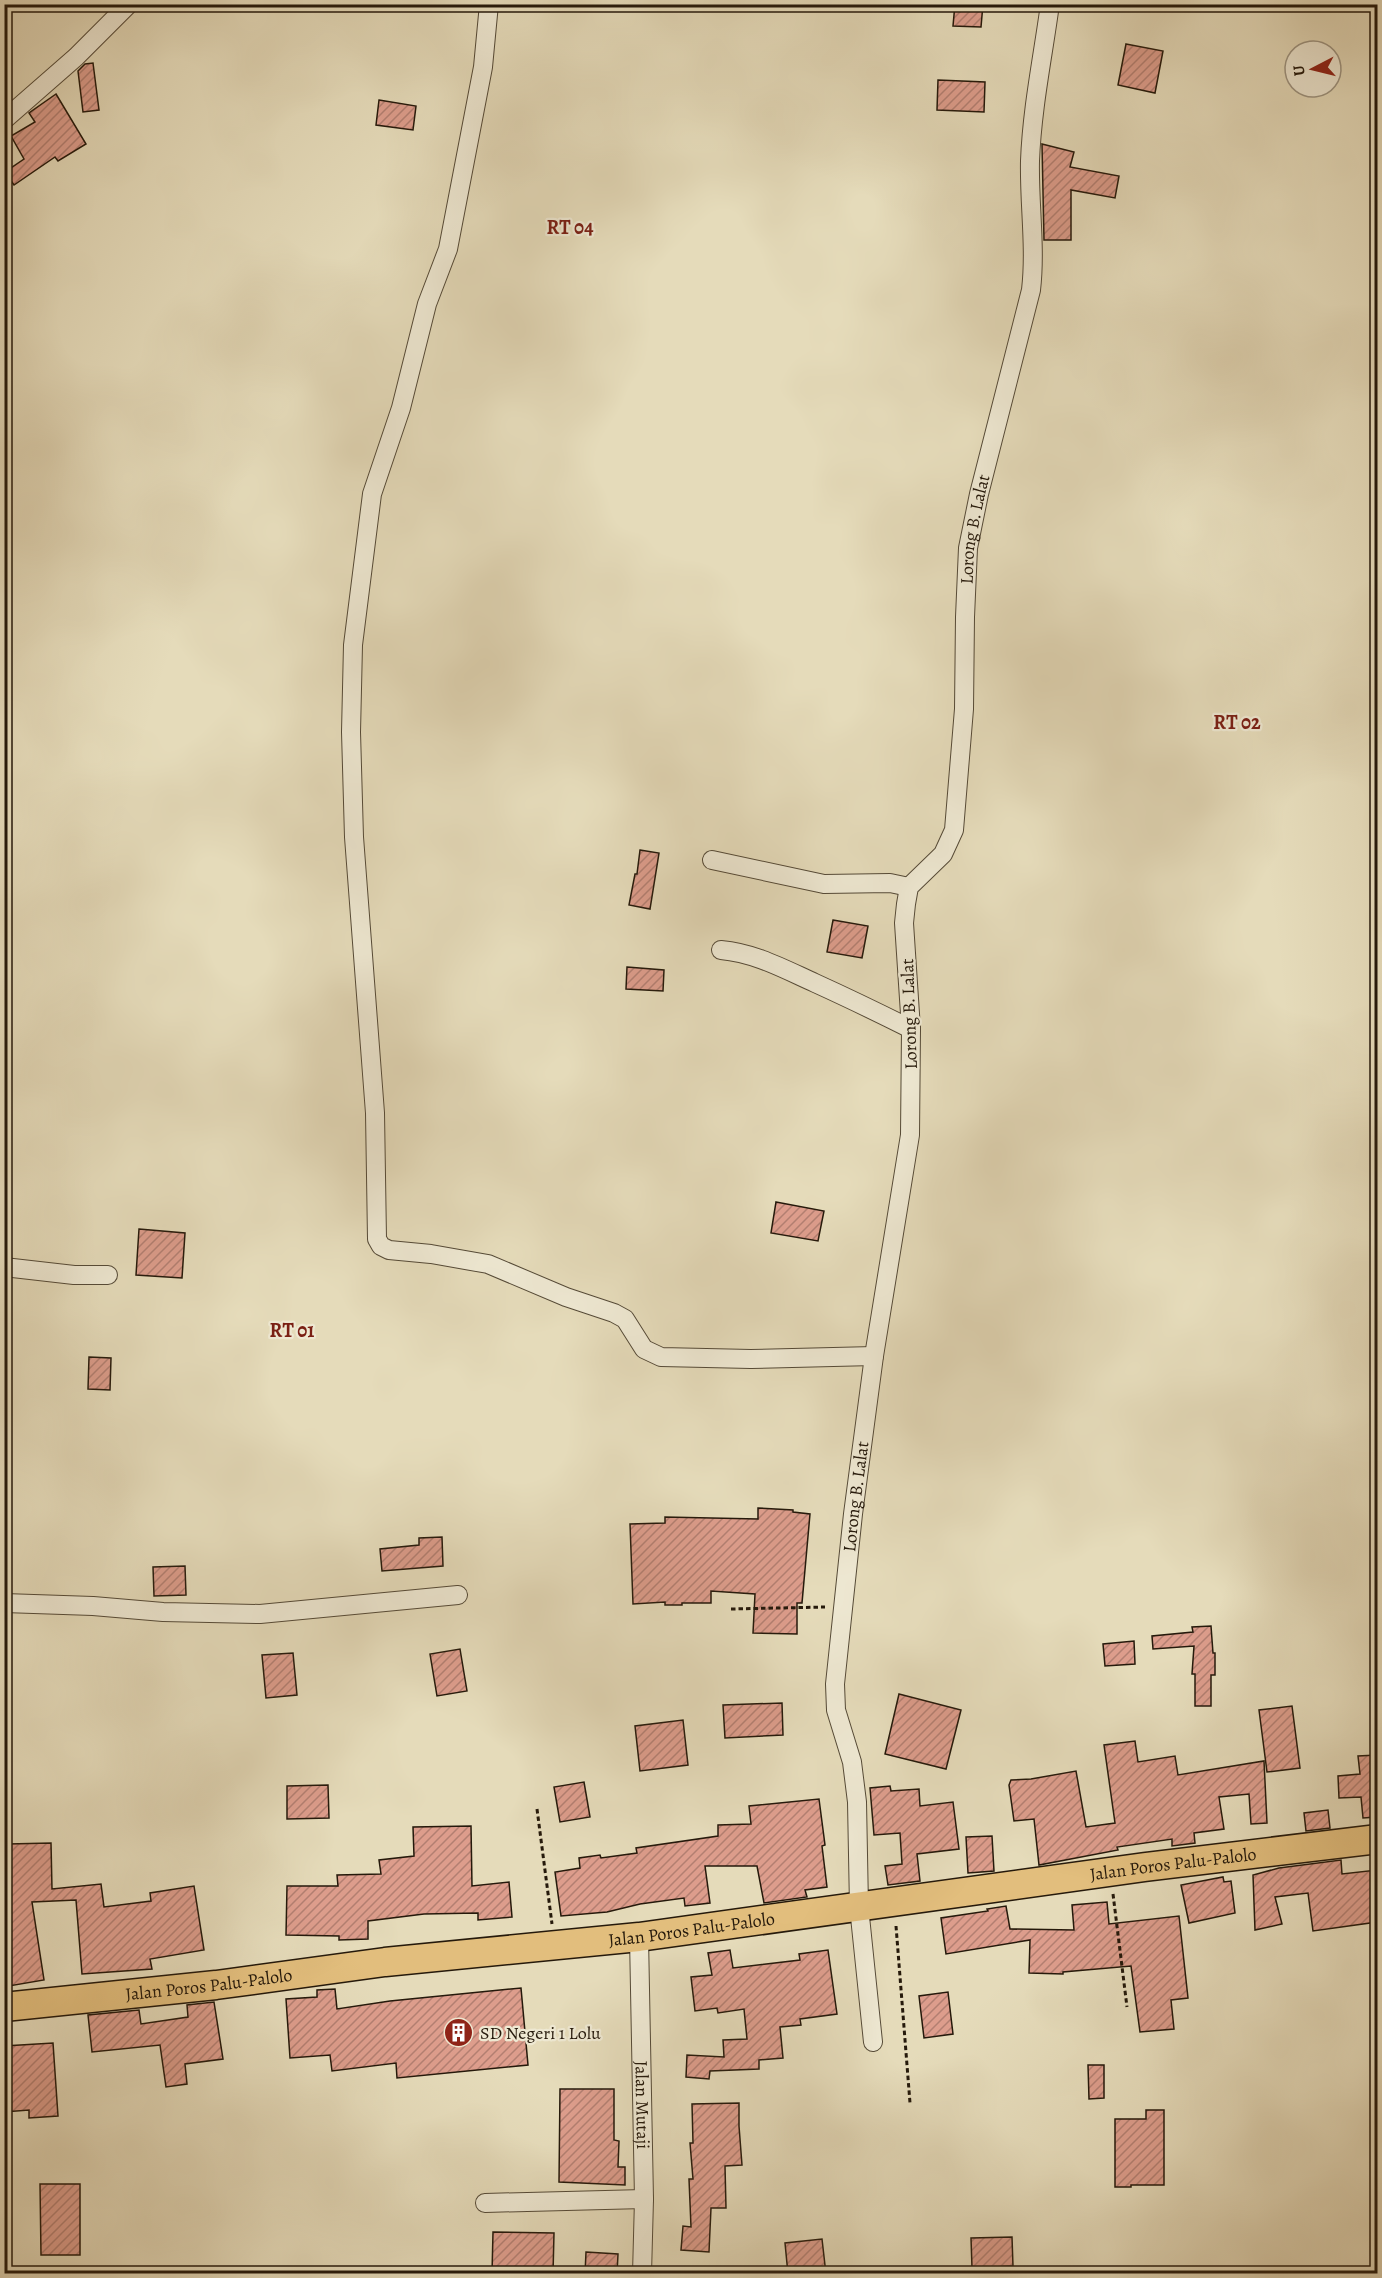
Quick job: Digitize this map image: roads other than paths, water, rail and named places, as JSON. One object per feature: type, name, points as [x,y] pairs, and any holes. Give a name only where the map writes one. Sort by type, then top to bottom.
[{"type":"main road","name":"Jalan Poros Palu-Palolo","points":[[4,2007],[216,1985],[385,1962],[639,1937],[1110,1872],[1377,1839]]},
{"type":"street","points":[[489,4],[483,67],[448,249],[427,304],[402,408],[372,494],[353,645],[351,722],[354,837],[375,1113],[377,1239],[381,1246],[389,1250],[431,1254],[488,1264],[566,1297],[614,1313],[625,1319],[644,1349],[661,1357],[752,1359],[874,1356]]},
{"type":"street","name":"Lorong B. Lalat","points":[[873,2042],[859,1907],[857,1802],[852,1762],[836,1710],[835,1684],[874,1356],[910,1135],[911,1029],[904,923],[909,887],[943,854],[954,830],[964,709],[966,582],[969,548],[979,494],[1031,290],[1034,266],[1030,160],[1050,4]]},
{"type":"street","points":[[4,120],[75,57],[119,8]]},
{"type":"street","points":[[712,860],[824,884],[890,883],[909,887]]},
{"type":"street","points":[[721,950],[741,952],[780,966],[911,1029]]},
{"type":"street","points":[[4,1267],[74,1275],[108,1275]]},
{"type":"street","points":[[4,1603],[93,1606],[163,1612],[260,1614],[458,1595]]},
{"type":"street","name":"Jalan Mutaji","points":[[639,1937],[644,2199],[642,2274]]},
{"type":"street","points":[[485,2204],[644,2199]]},
{"type":"place","name":"SD Negeri 1 Lolu","points":[[459,2033]]},
{"type":"district","name":"RT 04","points":[[570,227]]},
{"type":"district","name":"RT 02","points":[[1237,722]]},
{"type":"district","name":"RT 01","points":[[292,1330]]}]
